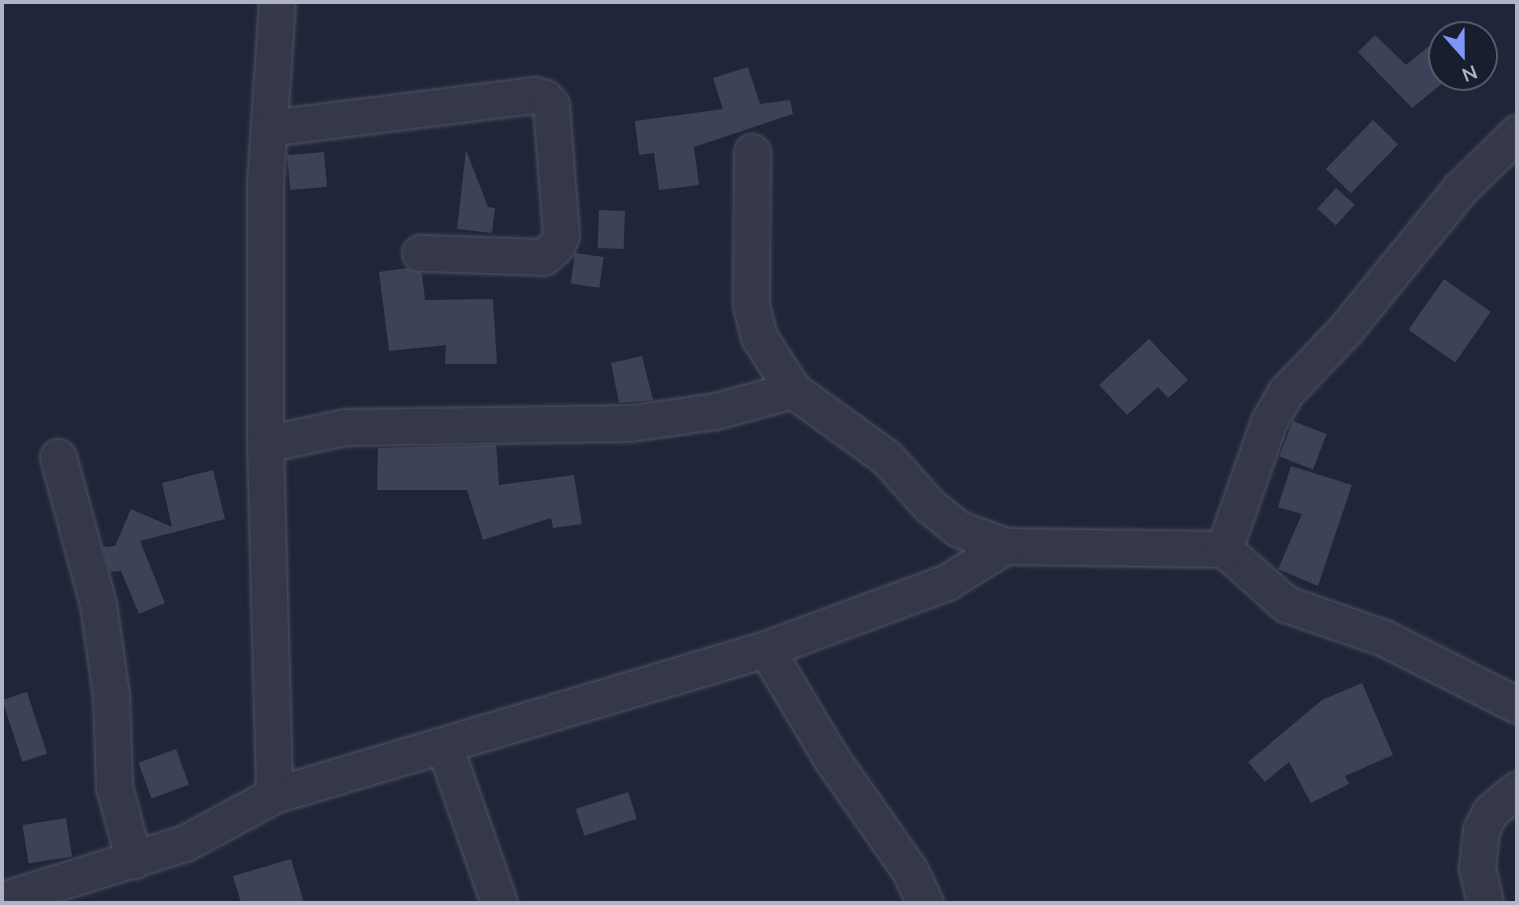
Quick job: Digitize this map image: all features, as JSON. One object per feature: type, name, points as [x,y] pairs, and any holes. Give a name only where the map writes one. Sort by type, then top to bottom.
[{"type":"street","points":[[274,795],[265,444],[269,128],[277,2]]},
{"type":"street","points":[[269,128],[534,95],[545,98],[551,105],[561,235],[557,245],[543,257],[420,253]]},
{"type":"street","points":[[1224,549],[1269,421],[1286,392],[1346,330],[1459,190],[1517,133]]},
{"type":"street","points":[[752,152],[751,305],[759,337],[793,390],[886,457],[929,505],[959,528],[1004,546],[1224,549],[1286,604],[1384,638],[1517,705]]},
{"type":"street","points":[[265,444],[346,427],[631,423],[715,411],[793,390]]},
{"type":"street","points":[[58,457],[98,604],[111,695],[114,787],[134,860]]},
{"type":"street","points":[[2,900],[185,843],[274,795],[766,649],[947,582],[1004,546]]},
{"type":"street","points":[[766,649],[831,758],[910,871],[925,903]]},
{"type":"street","points":[[444,745],[499,903]]},
{"type":"street","points":[[1485,903],[1477,868],[1481,830],[1490,812],[1517,789]]},
{"type":"building","points":[[1375,35],[1406,65],[1428,47],[1428,91],[1433,91],[1412,108],[1358,52]]},
{"type":"building","points":[[748,67],[760,104],[790,100],[793,114],[694,147],[699,185],[659,190],[654,153],[639,155],[635,121],[723,109],[713,78]]},
{"type":"building","points":[[1373,120],[1398,144],[1351,193],[1326,169]]},
{"type":"building","points":[[466,150],[488,207],[495,208],[492,233],[457,229]]},
{"type":"building","points":[[324,152],[327,187],[290,190],[287,155]]},
{"type":"building","points":[[1336,188],[1355,205],[1336,226],[1317,209]]},
{"type":"building","points":[[599,210],[625,211],[624,249],[598,248]]},
{"type":"building","points":[[575,253],[604,257],[599,288],[571,284]]},
{"type":"building","points":[[407,268],[422,273],[425,300],[493,299],[497,364],[445,364],[446,345],[389,351],[379,272]]},
{"type":"building","points":[[1444,279],[1491,312],[1455,362],[1408,330]]},
{"type":"building","points":[[1149,339],[1188,380],[1168,398],[1158,387],[1127,415],[1099,385]]},
{"type":"building","points":[[642,356],[653,400],[619,403],[611,363]]},
{"type":"building","points":[[1293,421],[1327,434],[1313,469],[1279,456]]},
{"type":"building","points":[[496,445],[499,485],[574,475],[582,524],[553,528],[551,518],[483,540],[467,490],[377,490],[378,448]]},
{"type":"building","points":[[1291,466],[1352,485],[1318,586],[1278,569],[1302,514],[1278,507]]},
{"type":"building","points":[[213,470],[225,519],[140,541],[165,603],[139,614],[121,571],[110,572],[103,547],[115,546],[131,509],[172,527],[162,483]]},
{"type":"building","points":[[1362,683],[1393,755],[1345,776],[1349,784],[1311,803],[1289,762],[1265,782],[1248,762],[1322,700]]},
{"type":"building","points":[[27,692],[47,754],[22,762],[2,700]]},
{"type":"building","points":[[176,749],[189,785],[151,798],[138,763]]},
{"type":"building","points":[[628,792],[637,819],[584,836],[576,809]]},
{"type":"building","points":[[66,818],[72,857],[29,863],[23,825]]},
{"type":"building","points":[[291,859],[304,903],[241,903],[233,876]]}]
